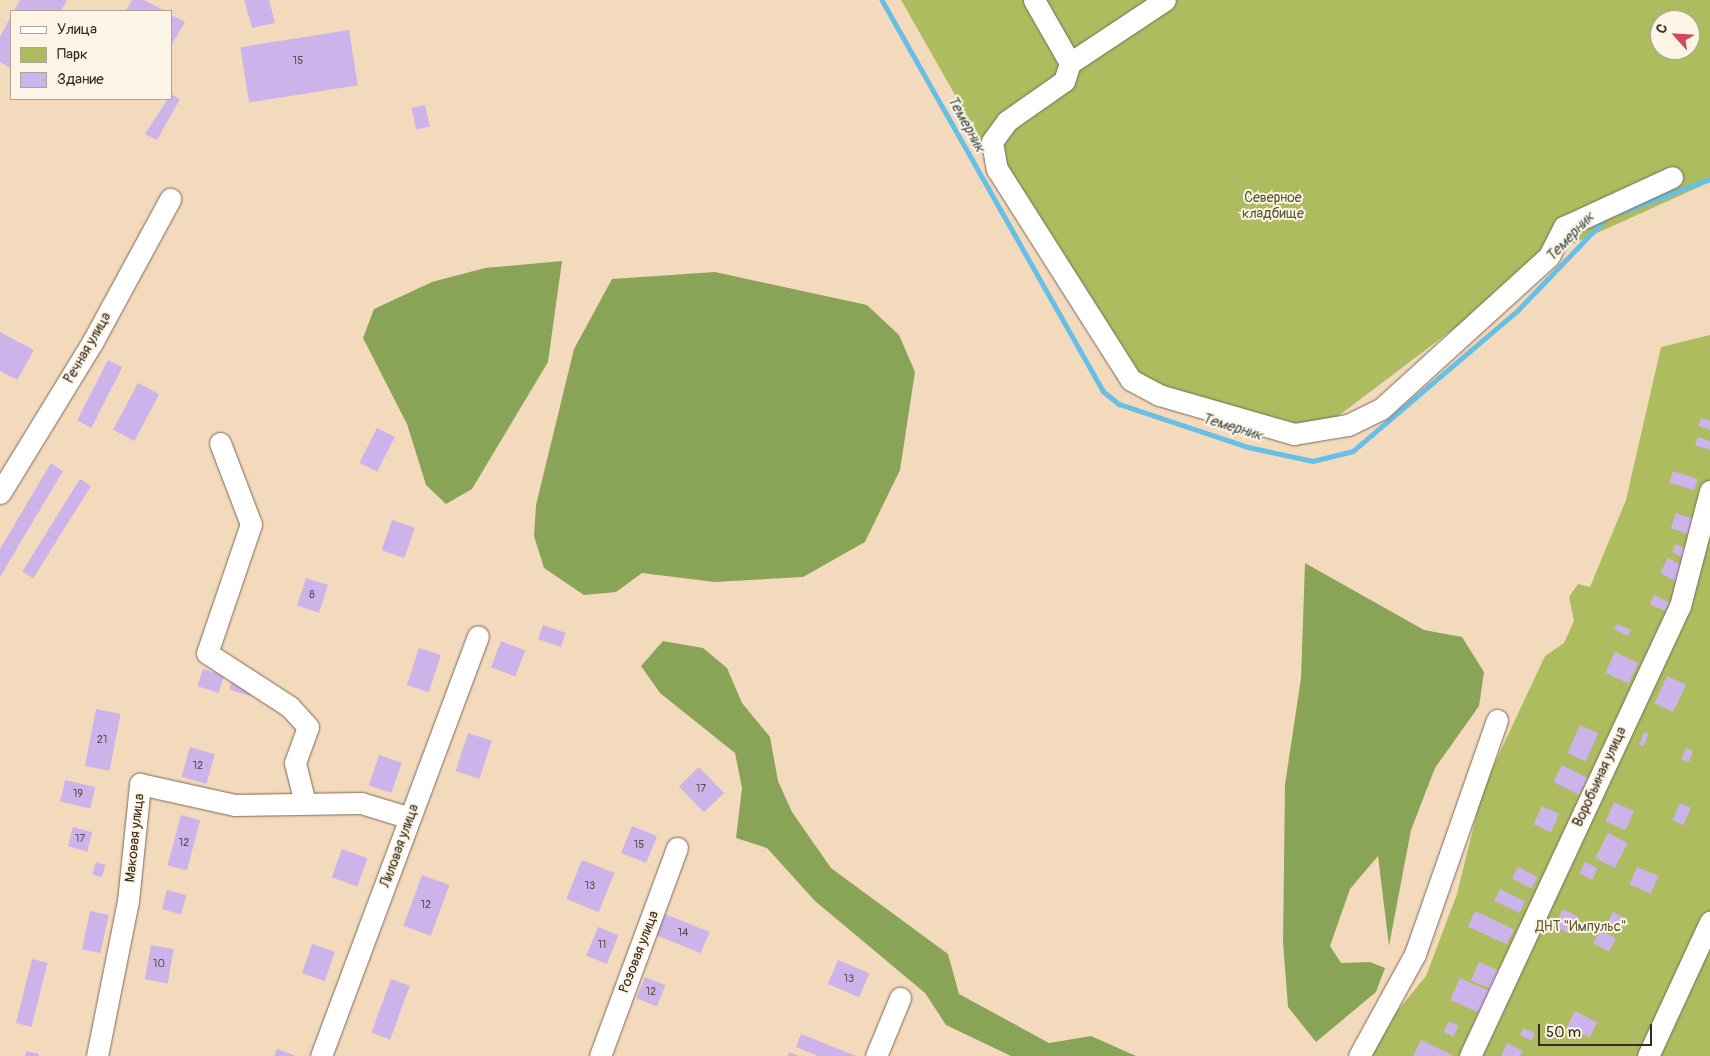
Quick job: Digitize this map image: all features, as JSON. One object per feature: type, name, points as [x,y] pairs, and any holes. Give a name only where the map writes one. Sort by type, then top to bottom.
[{"type":"street","points":[[1034,0],[1070,63]]},
{"type":"street","points":[[1165,0],[1070,63],[1064,81],[1007,121],[992,142],[997,169],[1131,380],[1200,409],[1294,434],[1348,424],[1381,409],[1549,256],[1564,227],[1672,177]]},
{"type":"street","name":"Речная улица","points":[[0,493],[94,341],[170,200]]},
{"type":"street","points":[[220,443],[251,524],[207,653],[282,702],[308,727],[295,763],[305,803]]},
{"type":"street","name":"Воробьиная улица","points":[[1470,1056],[1680,606],[1710,491]]},
{"type":"street","name":"Лиловая улица","points":[[321,1056],[478,636]]},
{"type":"street","points":[[1359,1056],[1415,954],[1497,720]]},
{"type":"street","name":"Маковая улица","points":[[98,1056],[128,901],[140,784],[235,805],[361,804],[410,818]]},
{"type":"street","name":"Розовая улица","points":[[600,1056],[678,848]]},
{"type":"street","points":[[1648,1056],[1710,922]]},
{"type":"street","points":[[876,1056],[900,998]]},
{"type":"green space","name":"Северное кладбище","points":[[901,0],[1710,0],[1710,182],[1555,252],[1321,429],[1118,381]]},
{"type":"green space","points":[[562,261],[548,362],[472,489],[446,504],[426,485],[407,424],[363,338],[374,309],[432,282],[485,268]]},
{"type":"green space","points":[[715,272],[867,305],[899,335],[915,372],[900,470],[865,542],[803,577],[715,582],[642,573],[616,592],[584,595],[544,568],[534,536],[536,505],[574,349],[612,279]]},
{"type":"green space","name":"ДНТ \"Импульс\"","points":[[1710,335],[1710,1056],[1372,1056],[1381,1031],[1426,976],[1457,894],[1483,788],[1545,656],[1564,643],[1574,621],[1569,597],[1578,584],[1590,587],[1626,500],[1661,347]]},
{"type":"green space","points":[[1305,563],[1424,630],[1462,637],[1484,672],[1479,706],[1435,768],[1411,830],[1389,946],[1378,856],[1350,889],[1330,946],[1341,963],[1370,962],[1385,968],[1376,992],[1316,1042],[1288,1007],[1283,942],[1285,785],[1301,678]]},
{"type":"green space","points":[[663,641],[703,648],[727,668],[742,703],[770,737],[778,781],[792,812],[831,868],[948,954],[959,994],[1049,1043],[1091,1036],[1136,1056],[1011,1056],[946,1025],[925,993],[815,901],[767,848],[736,838],[742,788],[735,753],[660,693],[641,666]]},
{"type":"building","points":[[20,0],[67,0],[62,10],[15,10]]},
{"type":"building","points":[[132,0],[144,0],[163,10],[127,10]]},
{"type":"building","points":[[244,0],[269,0],[275,23],[252,28]]},
{"type":"building","points":[[172,16],[185,22],[172,44]]},
{"type":"building","points":[[10,18],[10,67],[0,62],[0,37]]},
{"type":"building","points":[[349,30],[358,85],[249,103],[240,47]]},
{"type":"building","points":[[172,95],[180,99],[157,140],[145,134],[167,100],[172,100]]},
{"type":"building","points":[[425,105],[430,126],[416,130],[411,108]]},
{"type":"building","points":[[0,332],[34,350],[17,380],[0,371]]},
{"type":"building","points":[[108,360],[122,367],[91,428],[77,421]]},
{"type":"building","points":[[138,383],[159,394],[134,441],[113,430]]},
{"type":"building","points":[[1701,418],[1710,421],[1710,430],[1698,426]]},
{"type":"building","points":[[377,428],[395,437],[377,472],[359,463]]},
{"type":"building","points":[[1698,437],[1710,441],[1710,450],[1695,445]]},
{"type":"building","points":[[51,463],[63,471],[0,577],[0,549]]},
{"type":"building","points":[[1673,471],[1698,479],[1694,490],[1669,482]]},
{"type":"building","points":[[80,479],[91,486],[33,578],[22,571]]},
{"type":"building","points":[[1676,513],[1693,519],[1688,534],[1671,528]]},
{"type":"building","points":[[392,520],[415,528],[404,558],[382,550]]},
{"type":"building","points":[[1676,544],[1688,550],[1683,558],[1672,552]]},
{"type":"building","points":[[1668,558],[1687,568],[1679,583],[1660,573]]},
{"type":"building","points":[[306,578],[328,585],[319,613],[297,606]]},
{"type":"building","points":[[1654,595],[1669,602],[1665,611],[1650,604]]},
{"type":"building","points":[[1617,624],[1631,630],[1628,636],[1614,629]]},
{"type":"building","points":[[543,625],[566,633],[561,647],[538,639]]},
{"type":"building","points":[[501,641],[525,650],[515,676],[491,667]]},
{"type":"building","points":[[419,648],[441,655],[429,692],[407,685]]},
{"type":"building","points":[[1615,652],[1639,663],[1629,684],[1605,673]]},
{"type":"building","points":[[203,669],[224,676],[218,693],[197,686]]},
{"type":"building","points":[[1667,676],[1686,685],[1673,712],[1654,703]]},
{"type":"building","points":[[232,681],[252,687],[249,696],[229,690]]},
{"type":"building","points":[[96,709],[121,714],[109,771],[85,766]]},
{"type":"building","points":[[1580,725],[1598,733],[1586,761],[1567,753]]},
{"type":"building","points":[[1644,732],[1649,734],[1644,746],[1639,744]]},
{"type":"building","points":[[468,733],[492,741],[479,779],[456,771]]},
{"type":"building","points":[[190,747],[215,754],[206,784],[181,777]]},
{"type":"building","points":[[1686,748],[1693,751],[1689,762],[1681,759]]},
{"type":"building","points":[[379,755],[402,763],[391,793],[369,785]]},
{"type":"building","points":[[1562,765],[1588,778],[1579,795],[1553,782]]},
{"type":"building","points":[[699,767],[724,793],[704,812],[679,786]]},
{"type":"building","points":[[65,780],[95,787],[90,808],[60,801]]},
{"type":"building","points":[[1614,802],[1634,811],[1626,830],[1605,821]]},
{"type":"building","points":[[1680,803],[1691,808],[1683,825],[1672,820]]},
{"type":"building","points":[[1542,806],[1559,814],[1551,832],[1534,824]]},
{"type":"building","points":[[181,815],[200,820],[187,870],[168,865]]},
{"type":"building","points":[[632,826],[657,836],[646,863],[621,853]]},
{"type":"building","points":[[73,827],[92,832],[87,851],[68,846]]},
{"type":"building","points":[[1608,833],[1628,843],[1615,868],[1595,858]]},
{"type":"building","points":[[342,849],[367,858],[357,886],[332,877]]},
{"type":"building","points":[[582,860],[614,873],[599,912],[566,899]]},
{"type":"building","points":[[96,862],[106,865],[102,877],[92,874]]},
{"type":"building","points":[[1585,862],[1598,868],[1592,880],[1580,874]]},
{"type":"building","points":[[1518,867],[1538,877],[1532,889],[1512,879]]},
{"type":"building","points":[[1637,867],[1658,876],[1651,893],[1630,884]]},
{"type":"building","points":[[422,875],[449,885],[431,936],[404,926]]},
{"type":"building","points":[[1500,889],[1525,901],[1519,913],[1494,901]]},
{"type":"building","points":[[167,890],[186,895],[181,914],[162,909]]},
{"type":"building","points":[[1563,909],[1579,917],[1570,934],[1554,926]]},
{"type":"building","points":[[90,911],[109,915],[100,953],[82,949]]},
{"type":"building","points":[[1475,911],[1514,929],[1507,945],[1468,926]]},
{"type":"building","points":[[1613,912],[1623,917],[1615,932],[1605,927]]},
{"type":"building","points":[[665,914],[710,932],[701,953],[656,935]]},
{"type":"building","points":[[598,927],[618,935],[607,964],[586,956]]},
{"type":"building","points":[[1600,930],[1616,938],[1609,952],[1593,943]]},
{"type":"building","points":[[312,944],[335,952],[325,981],[302,973]]},
{"type":"building","points":[[151,945],[174,949],[168,983],[145,979]]},
{"type":"building","points":[[32,959],[48,963],[32,1027],[16,1023]]},
{"type":"building","points":[[838,960],[869,973],[859,997],[828,984]]},
{"type":"building","points":[[1479,962],[1504,973],[1496,991],[1471,980]]},
{"type":"building","points":[[645,977],[665,985],[657,1007],[636,998]]},
{"type":"building","points":[[1460,978],[1491,992],[1481,1014],[1450,1000]]},
{"type":"building","points":[[391,979],[410,986],[390,1039],[372,1033]]},
{"type":"building","points":[[1575,1011],[1597,1022],[1590,1037],[1567,1026]]},
{"type":"building","points":[[1449,1021],[1459,1026],[1453,1037],[1444,1032]]},
{"type":"building","points":[[1523,1028],[1535,1033],[1532,1040],[1520,1035]]},
{"type":"building","points":[[801,1034],[856,1056],[818,1056],[796,1047]]},
{"type":"building","points":[[1421,1040],[1454,1056],[1413,1056]]},
{"type":"building","points":[[1507,1043],[1523,1051],[1520,1056],[1501,1056]]},
{"type":"building","points":[[277,1049],[296,1056],[274,1056]]},
{"type":"building","points":[[26,1051],[39,1054],[39,1056],[25,1056]]},
{"type":"building","points":[[789,1052],[799,1056],[788,1056]]},
{"type":"waterway","name":"Темерник","points":[[882,0],[1103,391],[1119,404],[1248,447],[1313,461],[1353,451],[1517,311],[1607,217]]},
{"type":"waterway","name":"Темерник","points":[[1619,213],[1710,179]]}]
